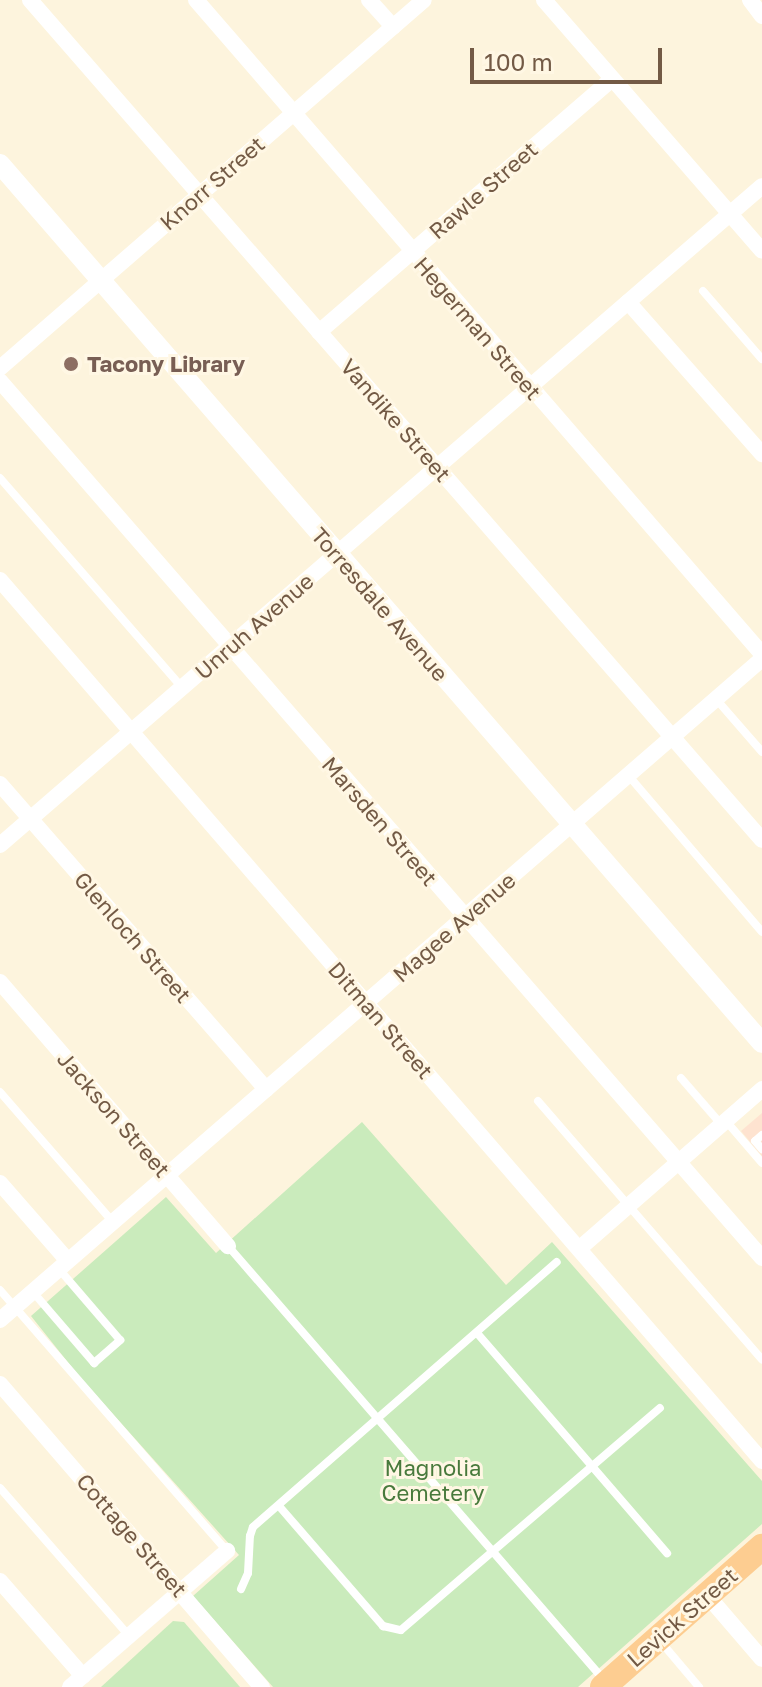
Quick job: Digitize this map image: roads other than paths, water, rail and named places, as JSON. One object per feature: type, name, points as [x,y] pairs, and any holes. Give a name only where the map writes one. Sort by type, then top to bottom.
[{"type":"highway","name":"Levick Street","points":[[607,1686],[657,1638],[756,1556]]},
{"type":"street","name":"Vandike Street","points":[[30,0],[762,840]]},
{"type":"street","name":"Hegerman Street","points":[[196,0],[762,657]]},
{"type":"street","points":[[369,0],[393,27]]},
{"type":"street","name":"Knorr Street","points":[[0,368],[424,0]]},
{"type":"street","points":[[544,0],[762,251]]},
{"type":"street","points":[[750,0],[762,16]]},
{"type":"street","name":"Rawle Street","points":[[319,332],[612,79]]},
{"type":"street","name":"Torresdale Avenue","points":[[0,164],[762,1043]]},
{"type":"street","name":"Unruh Avenue","points":[[0,845],[762,186]]},
{"type":"street","points":[[628,302],[762,454]]},
{"type":"street","name":"Marsden Street","points":[[0,381],[762,1258]]},
{"type":"street","name":"Ditman Street","points":[[0,580],[762,1461]]},
{"type":"street","name":"Magee Avenue","points":[[0,1320],[762,657]]},
{"type":"street","name":"Glenloch Street","points":[[0,784],[266,1089]]},
{"type":"street","name":"Jackson Street","points":[[0,982],[228,1246]]},
{"type":"street","points":[[580,1248],[762,1089]]},
{"type":"street","points":[[0,1183],[64,1265]]},
{"type":"street","name":"Cottage Street","points":[[0,1384],[262,1687]]},
{"type":"street","points":[[0,1581],[77,1682],[227,1551]]},
{"type":"street","points":[[707,1595],[762,1659]]},
{"type":"lane","points":[[703,291],[762,359]]},
{"type":"lane","points":[[0,478],[183,687]]},
{"type":"lane","points":[[716,699],[762,752]]},
{"type":"lane","points":[[628,775],[762,932]]},
{"type":"lane","points":[[681,1078],[762,1163]]},
{"type":"lane","points":[[0,1092],[113,1222]]},
{"type":"lane","points":[[538,1101],[762,1360]]},
{"type":"lane","points":[[762,1135],[755,1141],[762,1149]]},
{"type":"lane","points":[[228,1246],[607,1686]]},
{"type":"lane","points":[[241,1589],[248,1573],[253,1527],[557,1262]]},
{"type":"lane","points":[[33,1292],[94,1363],[120,1340],[64,1265]]},
{"type":"lane","points":[[0,1290],[227,1551]]},
{"type":"lane","points":[[477,1333],[667,1553]]},
{"type":"lane","points":[[279,1506],[383,1626],[393,1630],[410,1627],[660,1408]]},
{"type":"lane","points":[[0,1488],[129,1636]]},
{"type":"lane","points":[[657,1638],[699,1687]]},
{"type":"place","name":"Tacony Library","points":[[71,364]]},
{"type":"park label","name":"Magnolia Cemetery","points":[[433,1480]]}]
